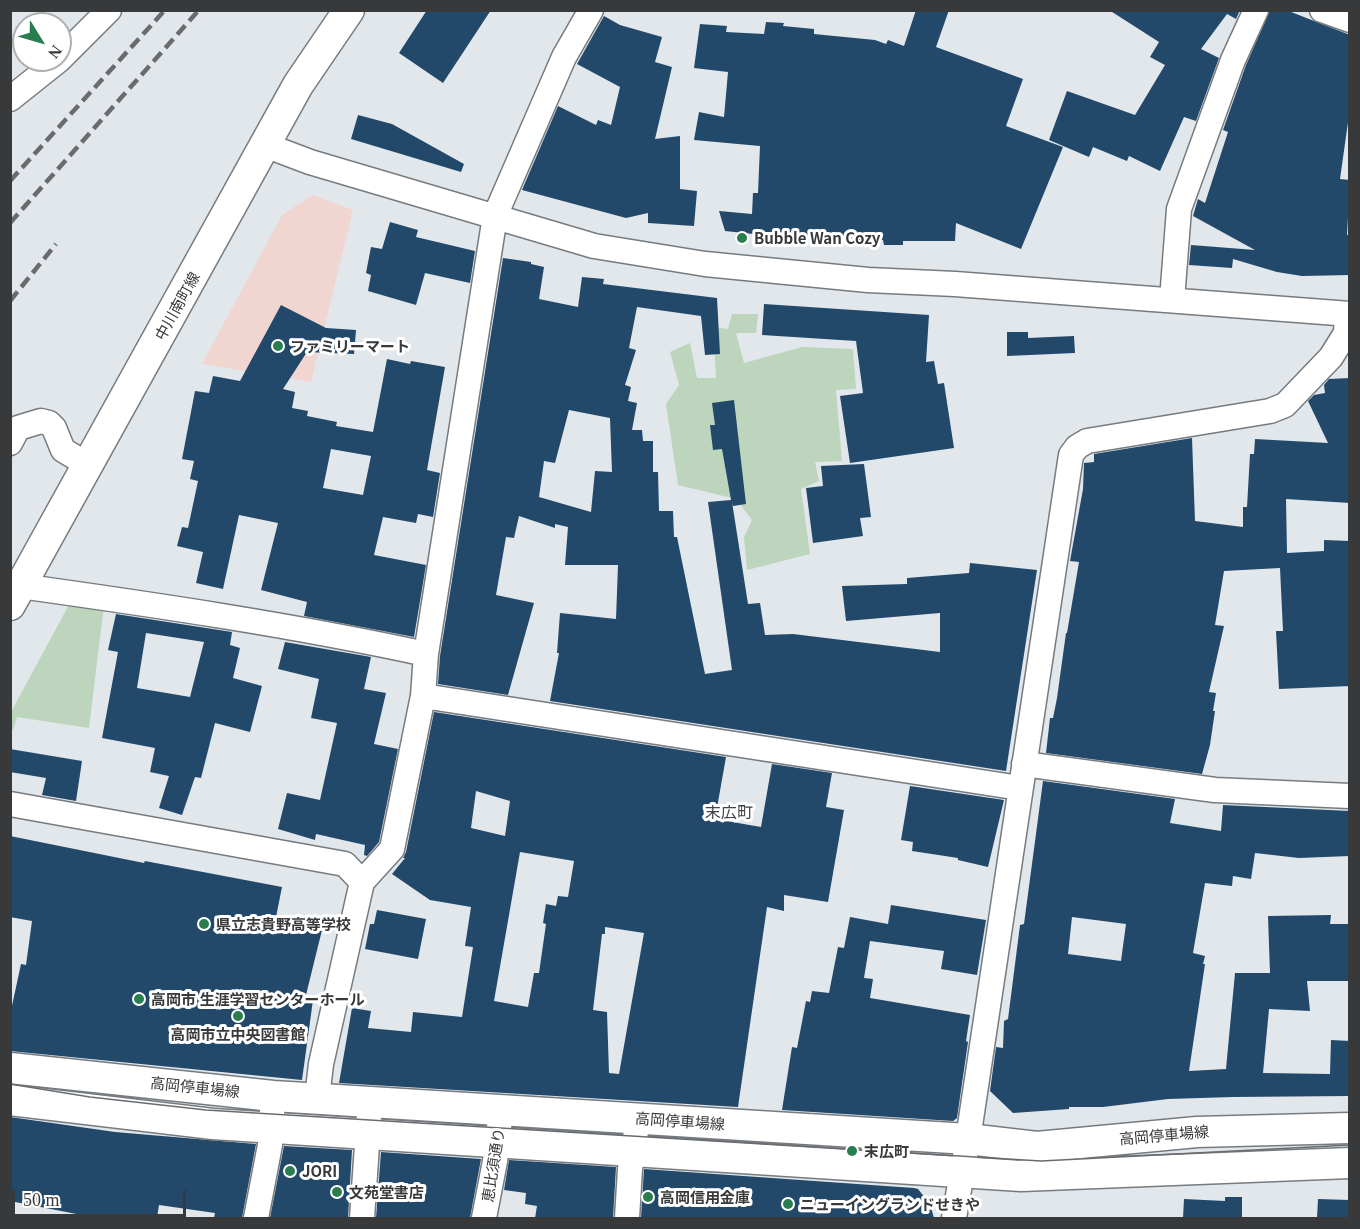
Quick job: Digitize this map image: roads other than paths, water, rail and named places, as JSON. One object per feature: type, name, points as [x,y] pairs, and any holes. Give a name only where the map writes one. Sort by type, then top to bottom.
[{"type":"main road","name":"中川南町線","points":[[15,596],[298,85],[343,13]]},
{"type":"main road","name":"高岡停車場線","points":[[10,1068],[273,1096],[968,1139],[1037,1147],[1197,1132],[1350,1128]]},
{"type":"main road","points":[[10,1100],[213,1124],[1021,1176],[1350,1163]]},
{"type":"street","points":[[72,48],[109,10]]},
{"type":"street","points":[[317,1098],[321,1064],[362,882],[392,849],[423,696],[426,654],[495,216],[564,57],[591,10]]},
{"type":"street","points":[[1172,300],[1179,209],[1233,60],[1256,10]]},
{"type":"street","points":[[1322,10],[1350,20]]},
{"type":"street","points":[[10,99],[45,72]]},
{"type":"street","points":[[265,146],[310,162],[594,246],[705,264],[868,280],[1348,314],[1346,333],[1331,357],[1286,405],[1270,411],[1087,441],[1071,454],[968,1139],[954,1218]]},
{"type":"street","points":[[10,443],[18,428],[41,421],[49,423],[54,428],[63,450],[88,465]]},
{"type":"street","points":[[15,596],[187,610],[335,634],[426,654]]},
{"type":"street","points":[[423,696],[1020,788]]},
{"type":"street","points":[[1024,764],[1215,790],[1350,796]]},
{"type":"street","points":[[10,804],[345,864],[362,882]]},
{"type":"street","points":[[256,1218],[270,1145],[273,1096]]},
{"type":"street","points":[[362,1218],[370,1102]]},
{"type":"street","name":"恵比須通り","points":[[484,1218],[501,1111]]},
{"type":"street","points":[[627,1218],[638,1119]]},
{"type":"tram line","points":[[10,1084],[90,1097],[206,1110],[1041,1161],[1350,1145]]},
{"type":"railway","points":[[10,181],[165,10]]},
{"type":"railway","points":[[10,223],[199,10]]},
{"type":"railway","points":[[10,301],[56,244]]},
{"type":"place","name":"Bubble Wan Cozy","points":[[742,238]]},
{"type":"place","name":"ファミリーマート","points":[[278,346]]},
{"type":"place","name":"県立志貴野高等学校","points":[[204,924]]},
{"type":"place","name":"高岡市 生涯学習センターホール","points":[[139,999]]},
{"type":"place","name":"高岡市立中央図書館","points":[[238,1016]]},
{"type":"place","name":"末広町","points":[[852,1151]]},
{"type":"place","name":"JORI","points":[[290,1171]]},
{"type":"place","name":"文苑堂書店","points":[[337,1192]]},
{"type":"place","name":"高岡信用金庫","points":[[648,1197]]},
{"type":"place","name":"ニューイングランドせきや","points":[[788,1204]]},
{"type":"district","name":"末広町","points":[[729,812]]}]
